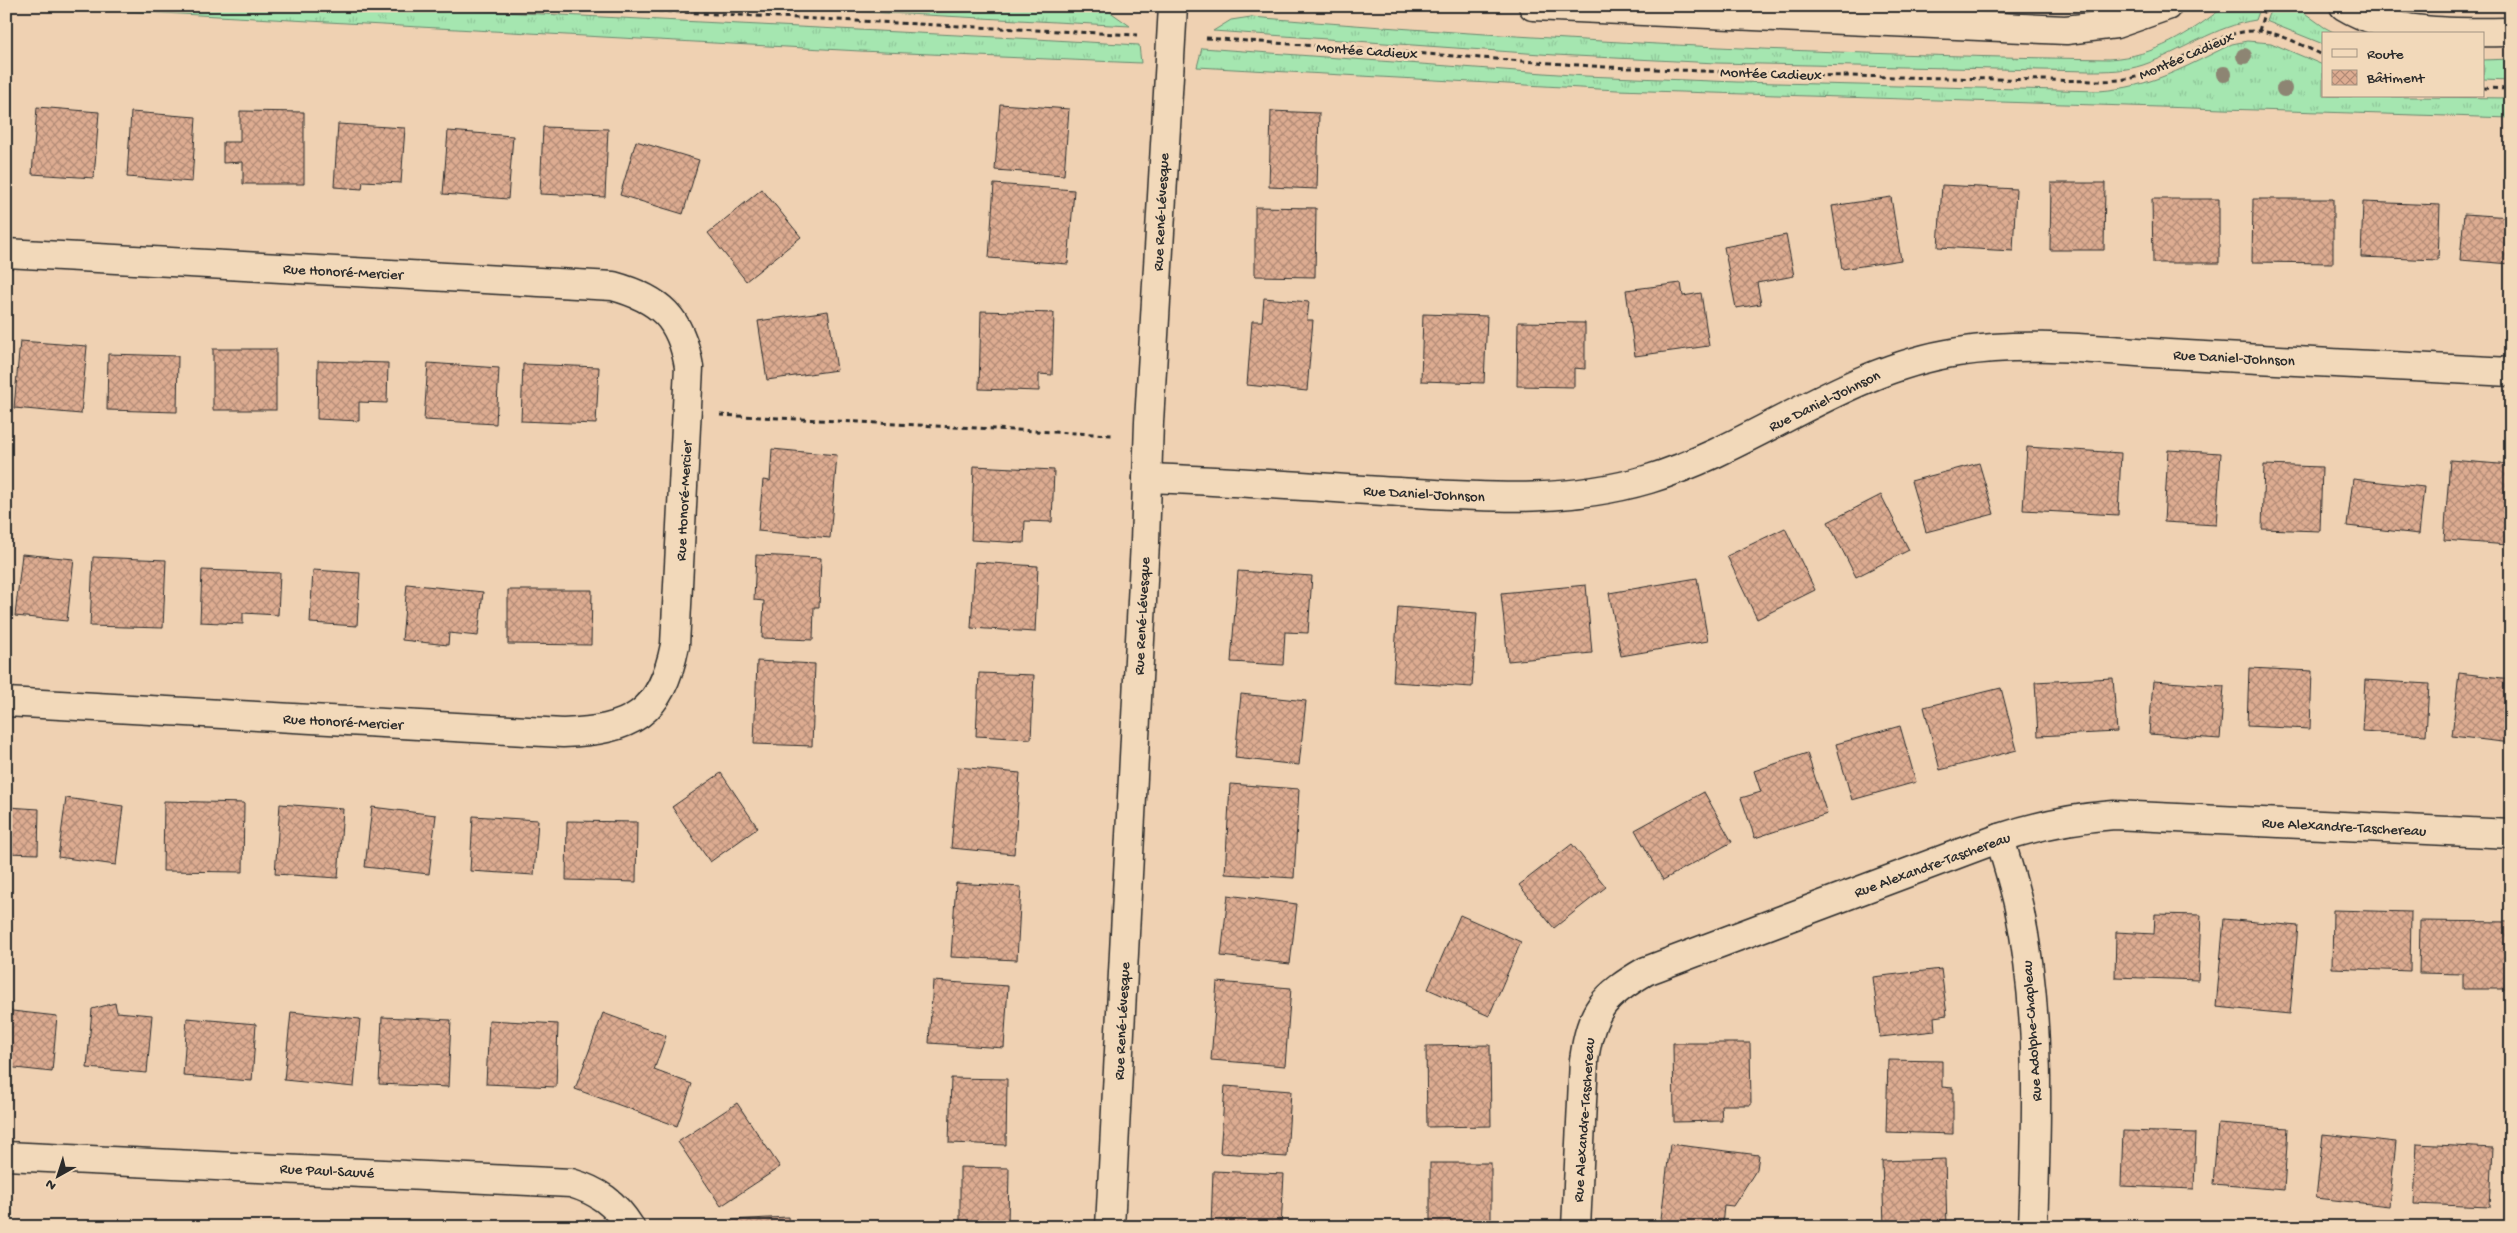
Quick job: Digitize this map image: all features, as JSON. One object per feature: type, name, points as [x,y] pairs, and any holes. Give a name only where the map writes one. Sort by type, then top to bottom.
[{"type":"street","name":"Rue René-Lévesque","points":[[1110,1227],[1173,6]]},
{"type":"street","points":[[1534,6],[2066,30],[2116,24],[2167,6]]},
{"type":"street","points":[[2344,6],[2356,13],[2381,22],[2413,28],[2452,32],[2511,32]]},
{"type":"street","name":"Rue Honoré-Mercier","points":[[6,253],[613,286],[650,299],[662,308],[681,334],[689,367],[675,645],[670,668],[663,685],[643,712],[629,722],[588,732],[563,733],[6,702]]},
{"type":"street","name":"Rue Daniel-Johnson","points":[[1148,478],[1474,496],[1530,498],[1574,496],[1612,489],[1684,467],[1854,382],[1895,366],[1959,352],[1991,348],[2080,349],[2511,372]]},
{"type":"street","name":"Rue Alexandre-Taschereau","points":[[1576,1227],[1585,1051],[1588,1035],[1595,1014],[1608,997],[1624,984],[1646,971],[2000,838],[2038,825],[2066,820],[2114,816],[2511,834]]},
{"type":"street","name":"Rue Adolphe-Chapleau","points":[[2000,838],[2019,909],[2031,998],[2037,1117],[2033,1227]]},
{"type":"street","name":"Rue Paul-Sauvé","points":[[6,1156],[571,1183],[600,1194],[621,1213],[630,1227]]},
{"type":"path","points":[[559,6],[1135,35]]},
{"type":"path","points":[[2259,31],[2266,6]]},
{"type":"path","name":"Montée Cadieux","points":[[1206,38],[1606,67],[1798,75],[2094,81],[2120,80],[2144,75],[2220,39],[2242,32],[2259,31],[2282,35],[2322,55]]},
{"type":"path","points":[[2484,88],[2511,89]]},
{"type":"path","points":[[714,414],[1122,435]]},
{"type":"green space","points":[[34,6],[383,6],[1036,39],[1139,45],[1141,63],[860,51]]},
{"type":"green space","points":[[758,6],[1081,6],[1109,11],[1130,26]]},
{"type":"green space","points":[[2225,6],[2261,6],[2256,20],[2212,33],[2143,65],[2123,70],[2102,71],[1716,63],[1555,55],[1213,31],[1231,20],[1251,17],[1465,33],[1679,45],[1894,54],[2109,59],[2141,53],[2171,42],[2198,26]]},
{"type":"green space","points":[[2272,6],[2295,6],[2333,32],[2322,32],[2322,44],[2266,21]]},
{"type":"green space","points":[[2247,41],[2271,43],[2322,65],[2322,98],[2511,98],[2511,118],[1617,90],[1197,67],[1202,48],[1585,76],[1737,82],[2099,91],[2136,85],[2168,75],[2232,44]]},
{"type":"green space","points":[[2511,59],[2511,80],[2484,79],[2484,60]]},
{"type":"building","points":[[1000,104],[1069,109],[1064,175],[995,170]]},
{"type":"building","points":[[37,107],[99,112],[94,178],[32,174]]},
{"type":"building","points":[[240,111],[304,112],[304,184],[243,184],[243,162],[223,163],[223,142],[240,142]]},
{"type":"building","points":[[1271,111],[1319,113],[1317,189],[1269,187]]},
{"type":"building","points":[[131,112],[196,117],[192,182],[127,177]]},
{"type":"building","points":[[338,124],[405,128],[401,183],[363,181],[362,189],[334,187]]},
{"type":"building","points":[[543,127],[608,129],[605,197],[540,194]]},
{"type":"building","points":[[448,131],[513,136],[508,199],[443,194]]},
{"type":"building","points":[[636,141],[699,160],[683,214],[620,195]]},
{"type":"building","points":[[2051,183],[2105,183],[2104,250],[2050,250]]},
{"type":"building","points":[[994,184],[1074,190],[1068,264],[989,258]]},
{"type":"building","points":[[1942,185],[2016,189],[2013,251],[1938,247]]},
{"type":"building","points":[[762,189],[801,237],[746,281],[708,233]]},
{"type":"building","points":[[1891,197],[1901,260],[1842,269],[1832,206]]},
{"type":"building","points":[[2152,199],[2219,199],[2219,263],[2153,263]]},
{"type":"building","points":[[2253,199],[2333,199],[2333,263],[2252,262]]},
{"type":"building","points":[[2363,202],[2440,205],[2438,260],[2361,257]]},
{"type":"building","points":[[1255,207],[1316,208],[1315,277],[1255,276]]},
{"type":"building","points":[[2464,214],[2511,217],[2511,264],[2460,260]]},
{"type":"building","points":[[1786,235],[1794,276],[1757,283],[1761,304],[1736,308],[1724,247]]},
{"type":"building","points":[[1681,283],[1683,296],[1701,293],[1709,346],[1635,356],[1626,290]]},
{"type":"building","points":[[1264,298],[1309,302],[1307,320],[1313,320],[1307,391],[1247,385],[1252,321],[1262,321]]},
{"type":"building","points":[[828,311],[837,370],[767,380],[758,321]]},
{"type":"building","points":[[981,311],[1054,313],[1052,375],[1039,374],[1039,391],[979,389]]},
{"type":"building","points":[[1423,314],[1487,316],[1484,383],[1421,381]]},
{"type":"building","points":[[1518,322],[1585,323],[1585,369],[1574,368],[1574,387],[1517,386]]},
{"type":"building","points":[[20,341],[87,346],[81,414],[14,408]]},
{"type":"building","points":[[213,349],[276,349],[276,410],[213,410]]},
{"type":"building","points":[[108,354],[178,356],[177,412],[107,410]]},
{"type":"building","points":[[318,361],[388,363],[387,403],[359,402],[359,421],[317,419]]},
{"type":"building","points":[[428,363],[499,368],[496,424],[424,420]]},
{"type":"building","points":[[523,364],[599,367],[596,424],[521,421]]},
{"type":"building","points":[[2027,447],[2121,453],[2118,515],[2023,510]]},
{"type":"building","points":[[772,449],[837,455],[830,538],[758,531],[763,480],[770,481]]},
{"type":"building","points":[[2168,450],[2221,453],[2216,525],[2164,522]]},
{"type":"building","points":[[2450,460],[2511,465],[2511,521],[2508,545],[2444,540]]},
{"type":"building","points":[[1979,463],[1994,514],[1926,532],[1911,481]]},
{"type":"building","points":[[2264,465],[2322,467],[2320,531],[2262,529]]},
{"type":"building","points":[[974,466],[1054,470],[1052,522],[1025,521],[1024,543],[971,540]]},
{"type":"building","points":[[2353,479],[2424,487],[2419,534],[2347,526]]},
{"type":"building","points":[[1881,495],[1909,550],[1856,577],[1828,522]]},
{"type":"building","points":[[1785,528],[1815,590],[1757,619],[1727,556]]},
{"type":"building","points":[[22,554],[74,559],[67,621],[15,616]]},
{"type":"building","points":[[756,555],[821,558],[819,607],[814,607],[813,640],[762,638],[764,601],[754,600]]},
{"type":"building","points":[[93,557],[166,560],[163,628],[90,626]]},
{"type":"building","points":[[975,562],[1038,566],[1035,632],[971,628]]},
{"type":"building","points":[[202,570],[280,573],[278,615],[243,613],[243,624],[200,622]]},
{"type":"building","points":[[313,570],[360,573],[357,626],[310,623]]},
{"type":"building","points":[[1238,571],[1312,576],[1308,633],[1285,632],[1283,665],[1231,662]]},
{"type":"building","points":[[1697,578],[1708,641],[1621,656],[1609,593]]},
{"type":"building","points":[[407,584],[483,592],[478,636],[449,633],[448,645],[402,640]]},
{"type":"building","points":[[1586,585],[1592,653],[1508,661],[1501,593]]},
{"type":"building","points":[[508,590],[592,590],[591,645],[508,644]]},
{"type":"building","points":[[1398,607],[1477,613],[1472,687],[1393,682]]},
{"type":"building","points":[[757,661],[815,664],[812,746],[754,744]]},
{"type":"building","points":[[2249,668],[2312,671],[2310,729],[2247,726]]},
{"type":"building","points":[[979,673],[1034,675],[1031,739],[976,736]]},
{"type":"building","points":[[2459,673],[2511,679],[2511,743],[2452,736]]},
{"type":"building","points":[[2113,678],[2117,732],[2038,736],[2035,682]]},
{"type":"building","points":[[2365,680],[2429,684],[2426,735],[2362,731]]},
{"type":"building","points":[[2153,681],[2224,686],[2220,739],[2149,734]]},
{"type":"building","points":[[2001,688],[2017,750],[1940,770],[1924,707]]},
{"type":"building","points":[[1241,694],[1306,701],[1299,765],[1235,758]]},
{"type":"building","points":[[1900,726],[1916,782],[1852,800],[1836,744]]},
{"type":"building","points":[[1807,753],[1827,814],[1755,838],[1741,798],[1761,792],[1754,771]]},
{"type":"building","points":[[958,767],[1020,773],[1014,854],[951,848]]},
{"type":"building","points":[[721,773],[758,828],[710,862],[672,807]]},
{"type":"building","points":[[1230,784],[1299,789],[1294,878],[1225,874]]},
{"type":"building","points":[[1704,792],[1732,842],[1663,880],[1635,830]]},
{"type":"building","points":[[6,795],[8,795],[8,807],[39,809],[38,854],[6,853]]},
{"type":"building","points":[[66,798],[123,806],[116,865],[58,857]]},
{"type":"building","points":[[164,801],[244,803],[243,872],[163,871]]},
{"type":"building","points":[[280,804],[343,809],[338,878],[275,874]]},
{"type":"building","points":[[372,807],[436,815],[429,874],[365,867]]},
{"type":"building","points":[[473,816],[538,820],[534,875],[470,871]]},
{"type":"building","points":[[567,821],[637,822],[636,882],[566,880]]},
{"type":"building","points":[[1572,844],[1606,887],[1554,928],[1519,885]]},
{"type":"building","points":[[956,883],[1021,887],[1017,960],[951,957]]},
{"type":"building","points":[[1228,895],[1297,904],[1290,964],[1221,956]]},
{"type":"building","points":[[2333,910],[2411,912],[2410,971],[2332,968]]},
{"type":"building","points":[[2155,914],[2201,915],[2198,980],[2115,977],[2116,932],[2154,934]]},
{"type":"building","points":[[1460,915],[1521,942],[1489,1016],[1428,989]]},
{"type":"building","points":[[2224,919],[2298,926],[2290,1014],[2216,1007]]},
{"type":"building","points":[[2420,921],[2510,922],[2509,989],[2463,989],[2463,974],[2419,973]]},
{"type":"building","points":[[1941,969],[1947,1015],[1934,1017],[1935,1031],[1880,1037],[1873,977]]},
{"type":"building","points":[[933,981],[1008,986],[1004,1048],[929,1043]]},
{"type":"building","points":[[1217,982],[1291,988],[1285,1066],[1211,1060]]},
{"type":"building","points":[[115,1003],[117,1012],[152,1015],[147,1073],[87,1068],[92,1009]]},
{"type":"building","points":[[6,1006],[12,1011],[57,1016],[52,1072],[6,1067]]},
{"type":"building","points":[[291,1012],[360,1019],[354,1087],[284,1080]]},
{"type":"building","points":[[603,1013],[666,1036],[654,1070],[692,1084],[677,1126],[575,1089]]},
{"type":"building","points":[[382,1017],[451,1020],[448,1087],[379,1084]]},
{"type":"building","points":[[187,1018],[256,1024],[252,1081],[183,1076]]},
{"type":"building","points":[[489,1020],[558,1024],[556,1087],[486,1084]]},
{"type":"building","points":[[1673,1043],[1750,1043],[1751,1105],[1721,1105],[1722,1121],[1674,1122]]},
{"type":"building","points":[[1490,1045],[1491,1126],[1427,1127],[1426,1046]]},
{"type":"building","points":[[1888,1060],[1942,1061],[1942,1087],[1953,1088],[1953,1134],[1886,1132]]},
{"type":"building","points":[[951,1078],[1007,1079],[1006,1145],[949,1143]]},
{"type":"building","points":[[1225,1086],[1291,1091],[1287,1157],[1220,1153]]},
{"type":"building","points":[[737,1103],[780,1167],[721,1206],[678,1142]]},
{"type":"building","points":[[2218,1123],[2288,1128],[2284,1190],[2213,1184]]},
{"type":"building","points":[[2123,1131],[2196,1133],[2194,1189],[2121,1186]]},
{"type":"building","points":[[2323,1134],[2396,1142],[2389,1206],[2316,1198]]},
{"type":"building","points":[[1670,1144],[1759,1155],[1757,1169],[1733,1206],[1724,1205],[1722,1227],[1660,1227]]},
{"type":"building","points":[[2417,1144],[2493,1148],[2490,1207],[2414,1204]]},
{"type":"building","points":[[1945,1159],[1947,1227],[1884,1227],[1882,1161]]},
{"type":"building","points":[[1430,1163],[1491,1163],[1491,1227],[1430,1227]]},
{"type":"building","points":[[960,1167],[1009,1168],[1008,1227],[960,1227]]},
{"type":"building","points":[[1213,1171],[1284,1174],[1281,1227],[1211,1227]]},
{"type":"building","points":[[788,1217],[789,1227],[731,1227],[731,1220]]}]
